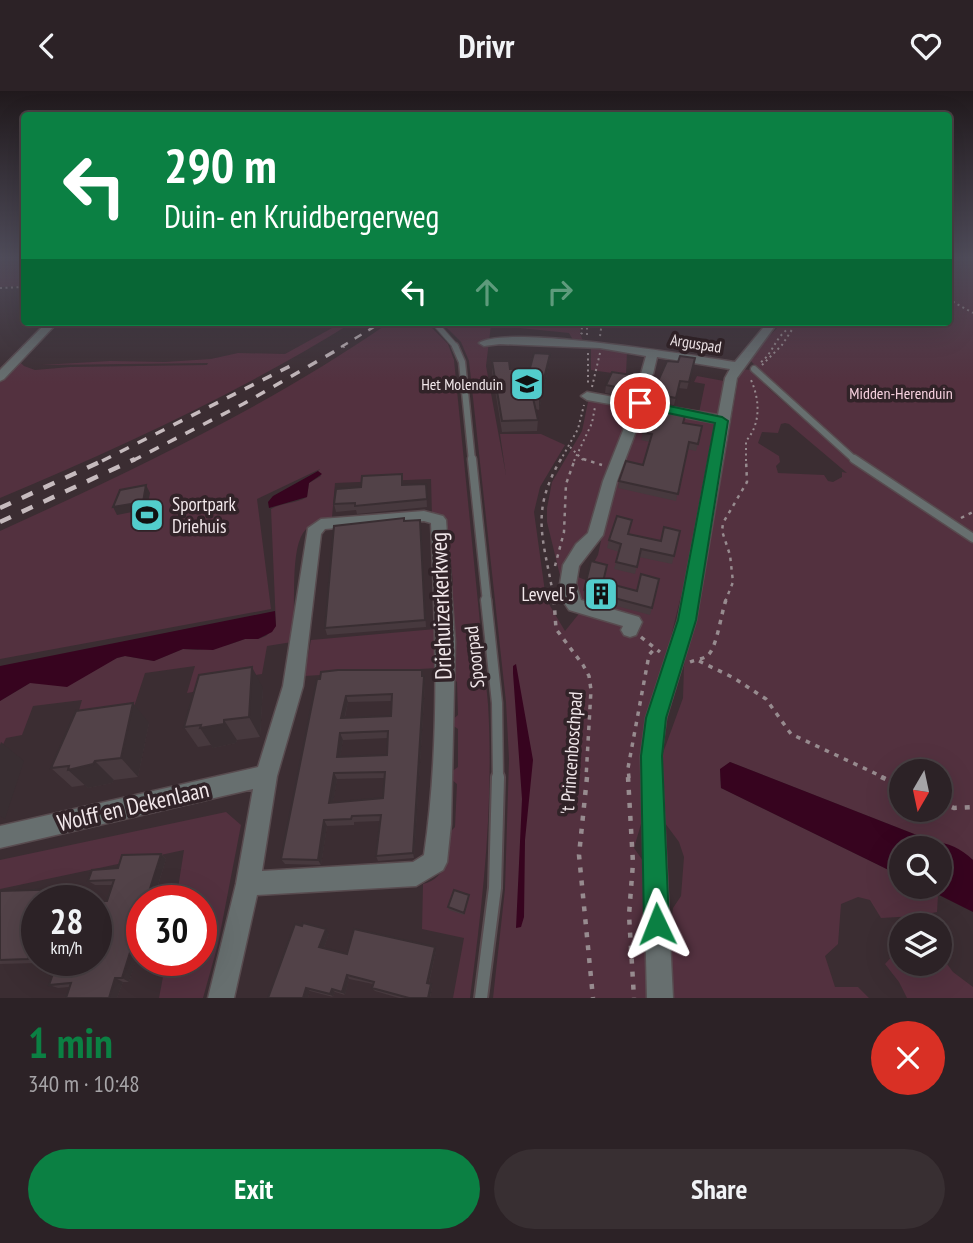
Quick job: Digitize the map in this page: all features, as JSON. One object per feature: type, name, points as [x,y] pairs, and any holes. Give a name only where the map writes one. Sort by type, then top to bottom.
[{"type":"street","points":[[0,377],[49,326]]},
{"type":"street","points":[[660,998],[651,756],[656,718],[687,620],[722,421],[745,366],[771,326]]},
{"type":"street","name":"Arguspad","points":[[484,343],[594,344],[745,366]]},
{"type":"street","points":[[648,374],[653,352]]},
{"type":"street","points":[[590,396],[640,403],[722,421]]},
{"type":"street","points":[[630,629],[632,622],[575,605],[570,598],[568,584],[571,565],[595,535],[615,468],[640,403]]},
{"type":"street","name":"Driehuizerkerkweg","points":[[221,998],[248,884],[267,776],[293,686],[313,532],[321,524],[424,516],[438,520],[446,642],[440,824],[435,862],[416,874],[248,884]]},
{"type":"street","name":"Wolff en Dekenlaan","points":[[0,837],[267,776]]},
{"type":"lane","name":"Spoorpad","points":[[438,326],[453,341],[461,360],[498,720],[498,838],[481,998]]},
{"type":"lane","points":[[745,366],[862,466],[973,538]]},
{"type":"path","points":[[952,301],[973,313]]},
{"type":"path","name":"'t Princenboschpad","points":[[588,326],[594,344],[590,396],[570,447],[544,490],[540,517],[556,607],[556,629],[583,665],[589,676],[591,690],[579,855],[593,998]]},
{"type":"path","points":[[556,570],[555,562],[564,532],[563,521],[567,516],[566,479],[575,452],[596,416],[590,396],[600,352],[594,344],[601,326]]},
{"type":"path","points":[[745,366],[766,359],[773,342],[788,330],[788,326]]},
{"type":"path","points":[[745,366],[765,363],[794,326]]},
{"type":"path","points":[[745,366],[751,374],[759,397],[754,432],[746,442],[747,482],[723,523],[722,531],[730,555],[733,582],[720,615],[714,648],[698,661],[734,678],[766,699],[792,734],[889,780]]},
{"type":"path","points":[[570,447],[585,461],[615,468]]},
{"type":"path","points":[[634,998],[629,915],[633,863],[628,768],[649,655],[655,648]]},
{"type":"path","points":[[952,807],[973,807]]},
{"type":"green space","name":"Midden-Herenduin","points":[[952,298],[973,298],[973,860],[952,850],[952,836],[919,836],[730,762],[720,770],[721,788],[889,870],[889,899],[938,899],[937,912],[889,913],[889,918],[881,918],[870,900],[858,897],[841,904],[838,944],[825,956],[835,987],[858,987],[869,998],[493,998],[505,889],[509,759],[506,702],[469,361],[461,342],[445,326],[491,326],[486,366],[506,475],[500,434],[541,434],[565,445],[540,487],[534,512],[546,599],[565,631],[582,610],[564,592],[547,522],[547,508],[552,482],[582,431],[589,397],[631,405],[601,492],[578,577],[588,581],[598,555],[612,489],[641,407],[717,422],[689,563],[662,673],[642,795],[641,824],[634,848],[648,868],[669,939],[673,908],[681,896],[684,857],[679,842],[662,819],[659,764],[683,698],[684,666],[713,524],[740,369],[751,370],[859,468],[959,534],[852,454],[775,386],[748,358],[779,326],[952,326]],"holes":[[[781,424],[789,424],[847,473],[842,472],[842,477],[833,482],[828,481],[824,475],[778,473],[776,466],[780,462],[779,456],[758,443],[762,432],[778,433]]]},
{"type":"green space","points":[[336,326],[347,326],[224,395],[90,459],[0,498],[0,380],[19,361],[35,370],[207,365],[208,363],[41,365],[110,361],[165,362],[211,359],[238,353],[285,354]]},
{"type":"green space","name":"Sportpark Driehuis","points":[[384,326],[430,326],[448,344],[454,360],[488,704],[490,778],[486,851],[470,998],[453,998],[464,938],[422,929],[423,884],[437,877],[442,871],[449,833],[455,827],[457,784],[451,779],[451,772],[458,767],[458,729],[452,725],[452,720],[458,715],[457,682],[452,677],[450,625],[454,621],[453,595],[448,592],[453,585],[451,562],[445,559],[445,554],[450,550],[446,529],[432,516],[431,479],[335,483],[332,517],[309,527],[299,543],[296,555],[292,642],[267,646],[262,674],[241,677],[238,684],[187,693],[195,666],[145,673],[128,725],[73,731],[82,700],[33,706],[22,735],[6,738],[0,751],[0,701],[30,683],[125,656],[154,661],[183,649],[198,650],[266,636],[276,626],[271,509],[307,497],[309,483],[321,476],[318,471],[320,469],[257,499],[271,609],[0,659],[0,531],[200,435],[344,353]]},
{"type":"green space","points":[[501,326],[581,326],[584,344],[573,340],[569,333]]},
{"type":"green space","points":[[591,347],[627,352],[626,375],[591,370]]},
{"type":"green space","points":[[697,376],[724,381],[718,417],[699,413],[705,384],[694,382]]},
{"type":"green space","points":[[436,629],[437,668],[304,676],[311,640]]},
{"type":"green space","points":[[226,812],[241,825],[217,948],[217,885],[179,885],[184,850],[0,889],[0,860]]},
{"type":"green space","points":[[952,971],[973,987],[973,998],[907,998],[894,976],[952,976]]},
{"type":"green space","points":[[163,976],[209,976],[203,998],[159,998]]},
{"type":"shaded area","points":[[318,471],[322,474],[309,483],[307,497],[269,508],[268,502],[273,496]]},
{"type":"shaded area","points":[[275,611],[276,626],[272,632],[258,639],[245,639],[213,650],[183,649],[154,661],[125,656],[67,687],[30,683],[0,701],[0,666]]},
{"type":"shaded area","points":[[516,664],[533,760],[525,840],[524,917],[521,927],[516,928],[522,799],[513,673],[513,666]]},
{"type":"shaded area","points":[[730,762],[919,836],[889,836],[889,870],[721,788],[720,769]]},
{"type":"shaded area","points":[[952,846],[973,860],[973,912],[947,899],[952,899]]},
{"type":"building","points":[[534,353],[550,354],[539,399],[533,398],[538,420],[502,421],[492,361],[509,361],[510,369],[530,368]]},
{"type":"building","points":[[680,356],[695,358],[689,382],[680,381],[676,398],[649,393],[643,389],[636,391],[606,385],[612,372],[659,379],[667,361],[678,362]]},
{"type":"building","points":[[652,407],[672,410],[685,416],[683,423],[702,426],[698,444],[689,442],[678,494],[619,481],[626,461],[643,465],[652,434],[643,433]]},
{"type":"building","points":[[402,474],[402,485],[426,484],[427,499],[355,506],[355,503],[334,504],[336,489],[361,487],[362,476]]},
{"type":"building","points":[[146,485],[143,502],[113,507],[120,490]]},
{"type":"building","points":[[617,516],[632,520],[628,534],[661,541],[664,527],[680,531],[674,556],[641,549],[637,567],[616,562],[621,544],[609,540]]},
{"type":"building","points":[[404,518],[404,521],[420,520],[425,620],[325,628],[334,526]]},
{"type":"building","points":[[591,561],[607,565],[603,582],[637,591],[641,574],[659,579],[652,608],[584,590]]},
{"type":"building","points":[[252,667],[249,717],[224,720],[224,724],[200,728],[201,725],[184,727],[199,675]]},
{"type":"building","points":[[422,670],[424,676],[413,853],[376,856],[381,815],[352,816],[351,819],[324,820],[318,860],[281,859],[317,679],[320,679],[321,672]],"holes":[[[392,694],[391,716],[341,718],[346,696]],[[388,731],[387,755],[337,757],[340,733]],[[385,772],[383,798],[329,803],[334,773]]]},
{"type":"building","points":[[133,703],[121,758],[95,761],[93,764],[68,770],[69,766],[51,768],[76,711]]},
{"type":"building","points":[[161,854],[151,885],[126,885],[126,965],[122,978],[115,978],[109,998],[66,998],[71,983],[49,985],[52,976],[112,976],[114,880],[88,881],[92,870],[118,868],[122,855]]},
{"type":"building","points":[[21,890],[21,959],[0,960],[0,891]]},
{"type":"building","points":[[454,890],[469,895],[464,913],[448,907]]},
{"type":"building","points":[[303,923],[326,929],[319,947],[347,954],[354,929],[435,947],[427,983],[431,984],[428,998],[409,998],[372,988],[374,982],[347,975],[342,992],[332,989],[330,994],[306,988],[303,998],[268,998],[295,924],[302,926]]},
{"type":"railway","points":[[341,347],[375,326]]},
{"type":"railway","points":[[132,461],[243,404],[344,346]]},
{"type":"railway","points":[[106,459],[296,363]]},
{"type":"railway","points":[[0,508],[106,459]]},
{"type":"railway","points":[[0,522],[135,459]]},
{"type":"place","name":"Het Molenduin","points":[[527,384]]},
{"type":"place","name":"Sportpark Driehuis","points":[[147,515]]},
{"type":"place","name":"Levvel 5","points":[[601,594]]},
{"type":"route","points":[[640,403],[722,421],[687,620],[677,659],[656,718],[651,756],[657,924]]}]
